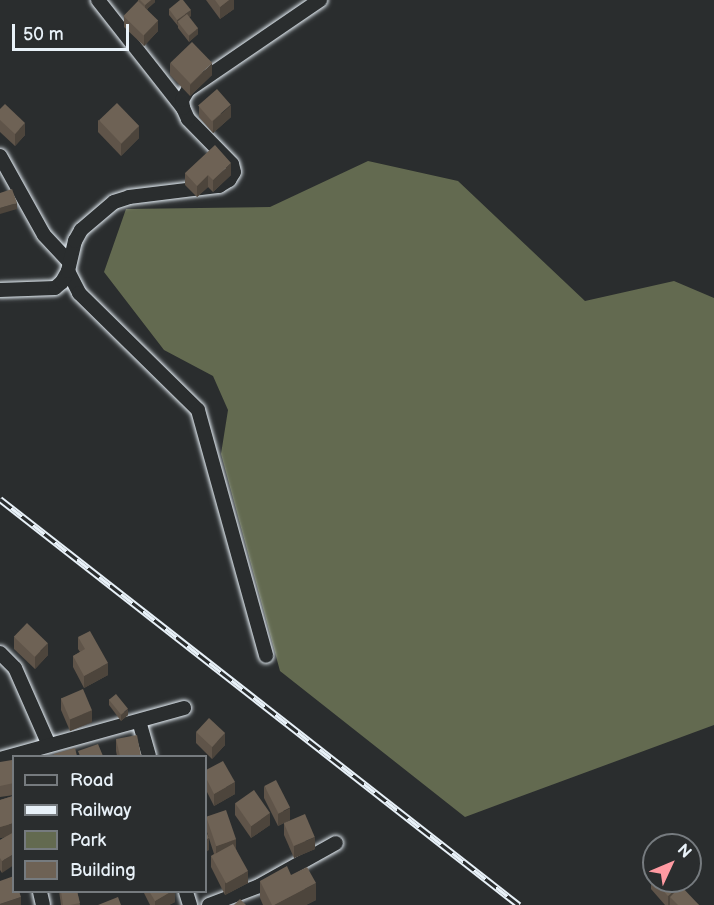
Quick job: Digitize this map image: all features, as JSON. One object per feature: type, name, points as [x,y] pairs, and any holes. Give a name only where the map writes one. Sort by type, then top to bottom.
[{"type":"street","points":[[0,290],[55,288],[62,282],[81,230],[114,202],[129,197],[219,186],[229,180],[234,172],[232,164],[188,119],[183,108],[98,0]]},
{"type":"street","points":[[183,108],[182,100],[188,90],[320,0]]},
{"type":"street","points":[[0,156],[44,235],[69,266],[79,293],[198,410],[266,656]]},
{"type":"street","points":[[0,653],[15,668],[49,745]]},
{"type":"street","points":[[20,755],[184,708]]},
{"type":"street","points":[[139,721],[149,755]]},
{"type":"street","points":[[208,905],[259,886],[336,843]]},
{"type":"green space","points":[[368,161],[458,181],[585,301],[674,281],[714,298],[714,725],[465,817],[280,671],[221,454],[228,410],[213,376],[164,350],[104,272],[126,209],[270,207]]},
{"type":"building","points":[[140,0],[151,0],[145,5]]},
{"type":"building","points":[[183,0],[191,10],[177,20],[169,9]]},
{"type":"building","points":[[215,0],[229,0],[220,7]]},
{"type":"building","points":[[138,1],[158,20],[144,36],[123,16]]},
{"type":"building","points":[[187,14],[198,28],[189,36],[178,21]]},
{"type":"building","points":[[192,42],[212,63],[191,84],[170,63]]},
{"type":"building","points":[[217,89],[231,105],[212,121],[198,105]]},
{"type":"building","points":[[117,103],[139,126],[121,143],[99,120]]},
{"type":"building","points":[[5,104],[25,123],[15,134],[0,120],[0,109]]},
{"type":"building","points":[[215,145],[231,163],[213,180],[208,175],[197,186],[185,173]]},
{"type":"building","points":[[12,189],[17,203],[0,208],[0,193]]},
{"type":"building","points":[[27,623],[48,643],[35,657],[14,637]]},
{"type":"building","points":[[90,631],[108,663],[84,676],[73,656],[85,649],[78,637]]},
{"type":"building","points":[[83,689],[92,710],[70,720],[61,698]]},
{"type":"building","points":[[116,694],[128,709],[121,714],[109,700]]},
{"type":"building","points":[[209,718],[225,733],[212,747],[196,732]]},
{"type":"building","points":[[137,735],[141,755],[120,755],[116,739]]},
{"type":"building","points":[[98,744],[103,755],[80,755],[78,751]]},
{"type":"building","points":[[75,748],[77,755],[54,755]]},
{"type":"building","points":[[12,760],[12,783],[0,786],[0,762]]},
{"type":"building","points":[[223,761],[235,782],[214,794],[207,780],[207,769]]},
{"type":"building","points":[[276,780],[290,808],[278,814],[264,786]]},
{"type":"building","points":[[254,790],[270,813],[251,826],[235,803]]},
{"type":"building","points":[[12,796],[12,824],[0,827],[0,800]]},
{"type":"building","points":[[226,810],[236,839],[216,846],[207,817]]},
{"type":"building","points":[[305,814],[315,837],[294,846],[284,823]]},
{"type":"building","points":[[12,833],[12,855],[2,861],[0,858],[0,840]]},
{"type":"building","points":[[233,844],[248,871],[226,883],[211,856]]},
{"type":"building","points":[[287,866],[291,875],[307,867],[316,883],[272,905],[260,881]]},
{"type":"building","points":[[12,877],[12,893],[20,893],[21,897],[0,904],[0,881]]},
{"type":"building","points":[[61,893],[78,893],[80,903],[63,905]]},
{"type":"building","points":[[150,893],[169,893],[155,901]]},
{"type":"building","points":[[674,893],[688,893],[699,905],[678,905],[670,897]]},
{"type":"building","points":[[118,897],[121,905],[98,905]]},
{"type":"building","points":[[240,899],[246,905],[234,905]]},
{"type":"railway","points":[[0,499],[519,905]]}]
